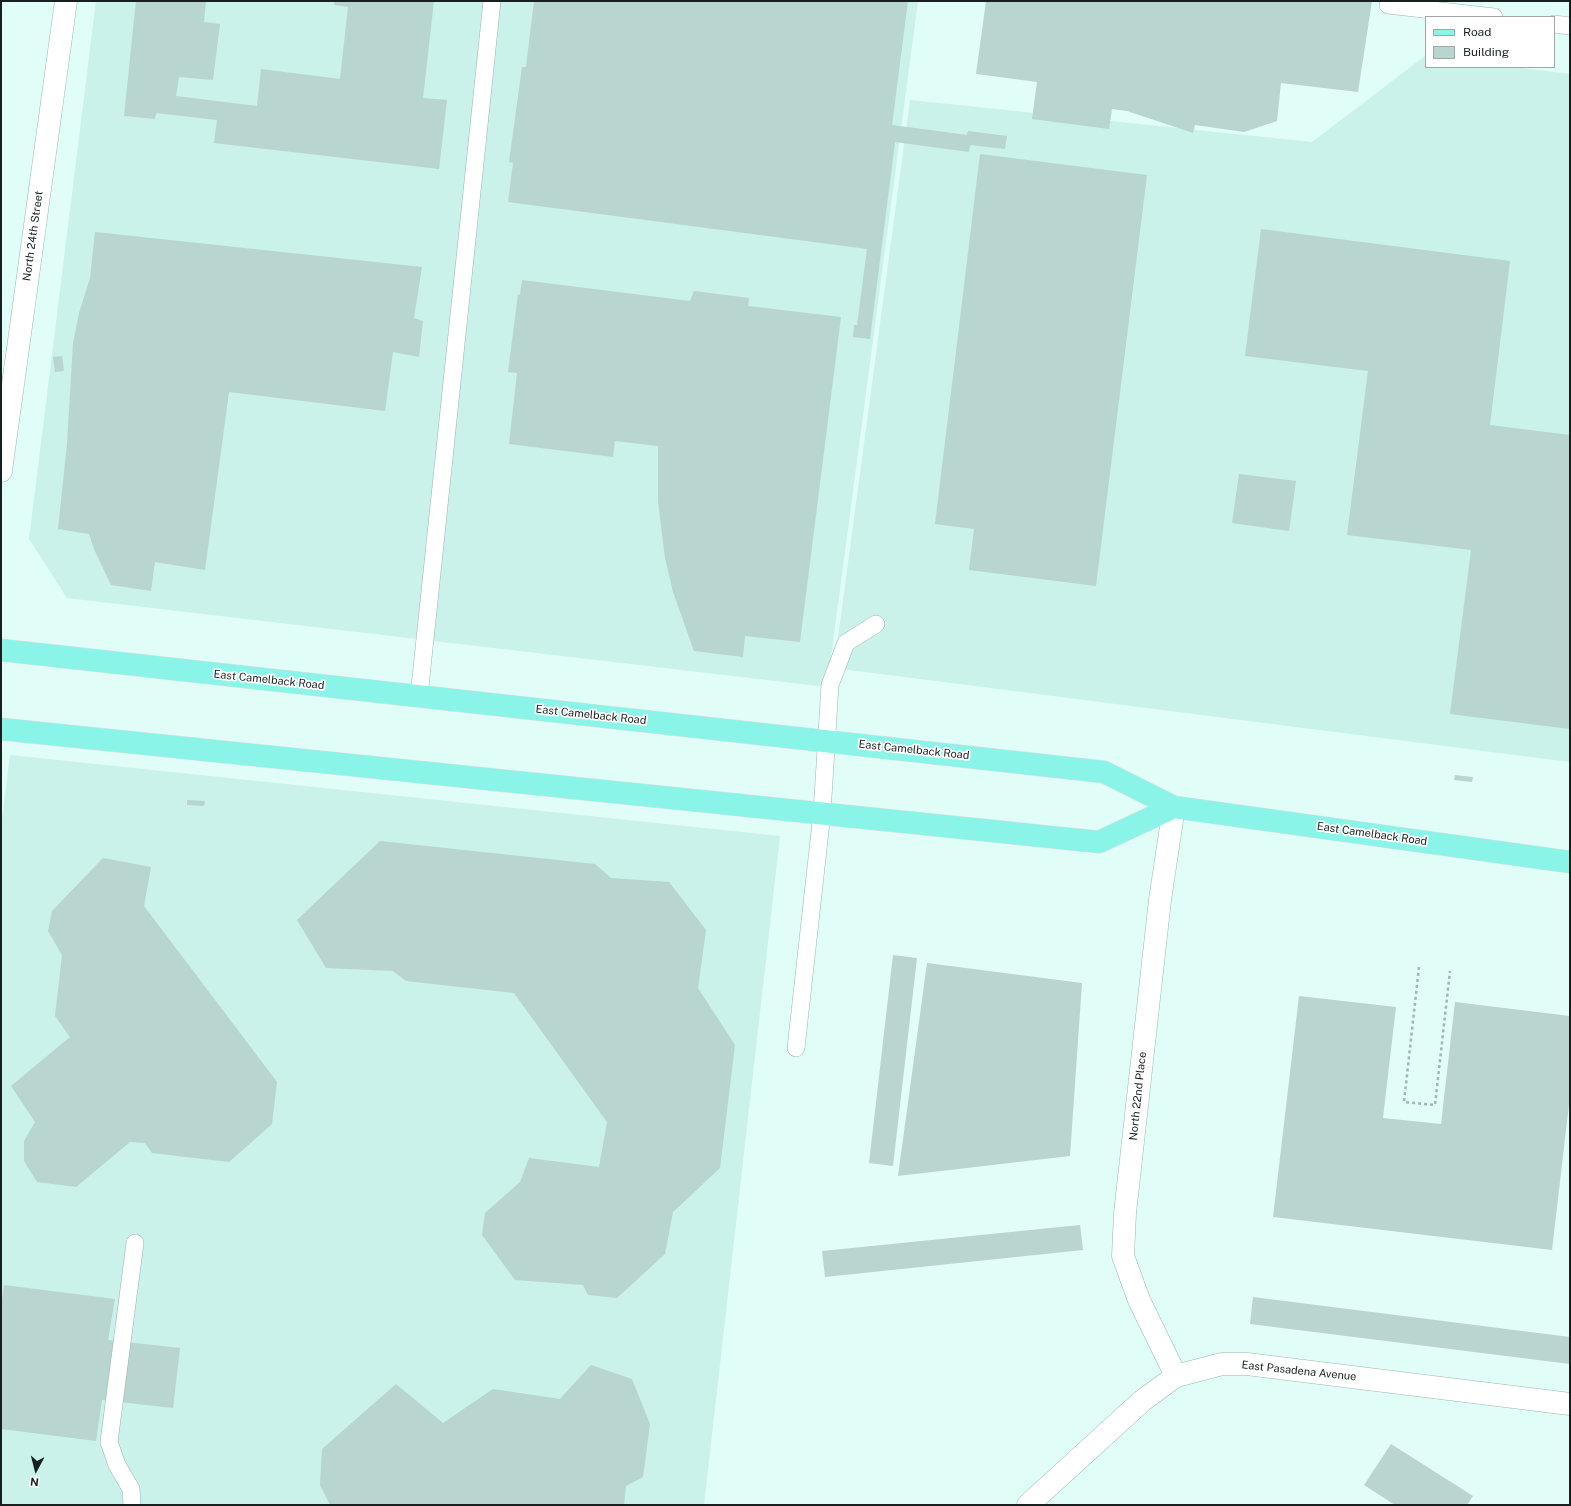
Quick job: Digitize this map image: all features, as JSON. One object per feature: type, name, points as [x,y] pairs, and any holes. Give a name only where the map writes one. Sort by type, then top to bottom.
[{"type":"main road","name":"East Camelback Road","points":[[1,650],[826,740],[1104,772],[1174,807],[1570,862]]},
{"type":"main road","points":[[1,729],[1099,842],[1174,807]]},
{"type":"street","name":"North 24th Street","points":[[1,471],[66,1]]},
{"type":"street","name":"North 22nd Place","points":[[1174,807],[1160,900],[1125,1212],[1123,1256],[1139,1300],[1176,1376]]},
{"type":"street","name":"East Pasadena Avenue","points":[[1028,1505],[1142,1401],[1176,1376],[1222,1364],[1247,1364],[1570,1404]]},
{"type":"lane","points":[[419,696],[492,1]]},
{"type":"lane","points":[[1388,5],[1485,16]]},
{"type":"lane","points":[[1555,24],[1570,26]]},
{"type":"lane","points":[[796,1048],[822,813],[830,685],[846,643],[876,624]]},
{"type":"lane","points":[[132,1505],[131,1489],[117,1465],[109,1442],[135,1243]]},
{"type":"path","points":[[1419,967],[1404,1102],[1435,1106],[1450,971]]},
{"type":"shaded area","points":[[96,1],[918,1],[827,687],[67,598],[29,539]]},
{"type":"shaded area","points":[[1425,56],[1425,68],[1522,68],[1570,74],[1570,762],[834,668],[910,100],[1312,142]]},
{"type":"shaded area","points":[[10,755],[780,836],[704,1505],[1,1505],[1,828]]},
{"type":"building","points":[[136,1],[206,1],[204,22],[220,24],[213,80],[179,77],[176,96],[257,106],[261,69],[340,79],[348,7],[334,5],[335,1],[434,1],[423,98],[447,100],[439,169],[214,143],[217,120],[156,113],[155,119],[124,116]]},
{"type":"building","points":[[534,1],[908,1],[892,125],[967,135],[968,131],[1007,136],[1005,149],[970,145],[969,152],[895,142],[870,339],[853,337],[854,325],[857,325],[867,249],[508,202],[513,163],[509,162],[522,67],[526,67]]},
{"type":"building","points":[[986,1],[1372,1],[1358,92],[1281,83],[1277,121],[1244,132],[1195,125],[1193,133],[1127,111],[1112,109],[1109,129],[1032,119],[1037,82],[976,74]]},
{"type":"building","points":[[980,154],[1147,175],[1096,586],[969,570],[974,529],[935,524]]},
{"type":"building","points":[[1261,229],[1510,261],[1490,425],[1570,435],[1570,729],[1450,714],[1471,550],[1347,535],[1368,371],[1245,356]]},
{"type":"building","points":[[95,232],[422,267],[414,318],[423,321],[419,357],[393,352],[385,411],[229,392],[205,570],[155,562],[151,591],[111,585],[94,549],[89,534],[58,529],[67,444],[73,343],[79,313],[90,278]]},
{"type":"building","points":[[522,280],[690,301],[694,291],[749,298],[748,306],[841,317],[800,642],[745,636],[743,657],[694,651],[673,592],[665,558],[658,501],[658,446],[615,441],[613,457],[509,444],[517,373],[508,372],[518,294],[520,295]]},
{"type":"building","points":[[62,356],[64,371],[55,372],[53,357]]},
{"type":"building","points":[[1239,474],[1296,481],[1289,531],[1232,523]]},
{"type":"building","points":[[1455,775],[1473,777],[1472,782],[1454,780]]},
{"type":"building","points":[[187,800],[205,801],[204,806],[187,805]]},
{"type":"building","points":[[380,841],[595,864],[611,878],[669,882],[706,930],[698,988],[735,1045],[720,1168],[673,1212],[665,1254],[617,1298],[588,1295],[583,1285],[515,1280],[482,1235],[485,1213],[520,1182],[529,1158],[599,1167],[607,1122],[514,993],[406,981],[393,971],[326,968],[297,920]]},
{"type":"building","points":[[103,858],[151,867],[144,906],[277,1082],[272,1124],[229,1162],[152,1153],[145,1143],[130,1142],[76,1187],[37,1182],[24,1161],[24,1141],[35,1122],[11,1086],[70,1037],[55,1016],[62,955],[48,931],[52,911]]},
{"type":"building","points":[[893,955],[917,958],[893,1166],[869,1163]]},
{"type":"building","points":[[927,963],[1082,983],[1070,1156],[898,1176]]},
{"type":"building","points":[[1299,996],[1396,1007],[1383,1118],[1441,1124],[1455,1002],[1570,1016],[1570,1096],[1552,1250],[1273,1217]]},
{"type":"building","points":[[1080,1225],[1083,1250],[825,1277],[822,1251]]},
{"type":"building","points":[[4,1285],[115,1299],[108,1340],[180,1348],[173,1408],[102,1400],[96,1441],[1,1429],[1,1306]]},
{"type":"building","points":[[1253,1297],[1570,1337],[1570,1364],[1250,1324]]},
{"type":"building","points":[[591,1365],[632,1379],[650,1424],[643,1477],[626,1486],[624,1505],[330,1505],[320,1485],[322,1449],[396,1384],[443,1423],[493,1389],[560,1399]]},
{"type":"building","points":[[1391,1444],[1473,1496],[1467,1505],[1395,1505],[1364,1485]]}]
